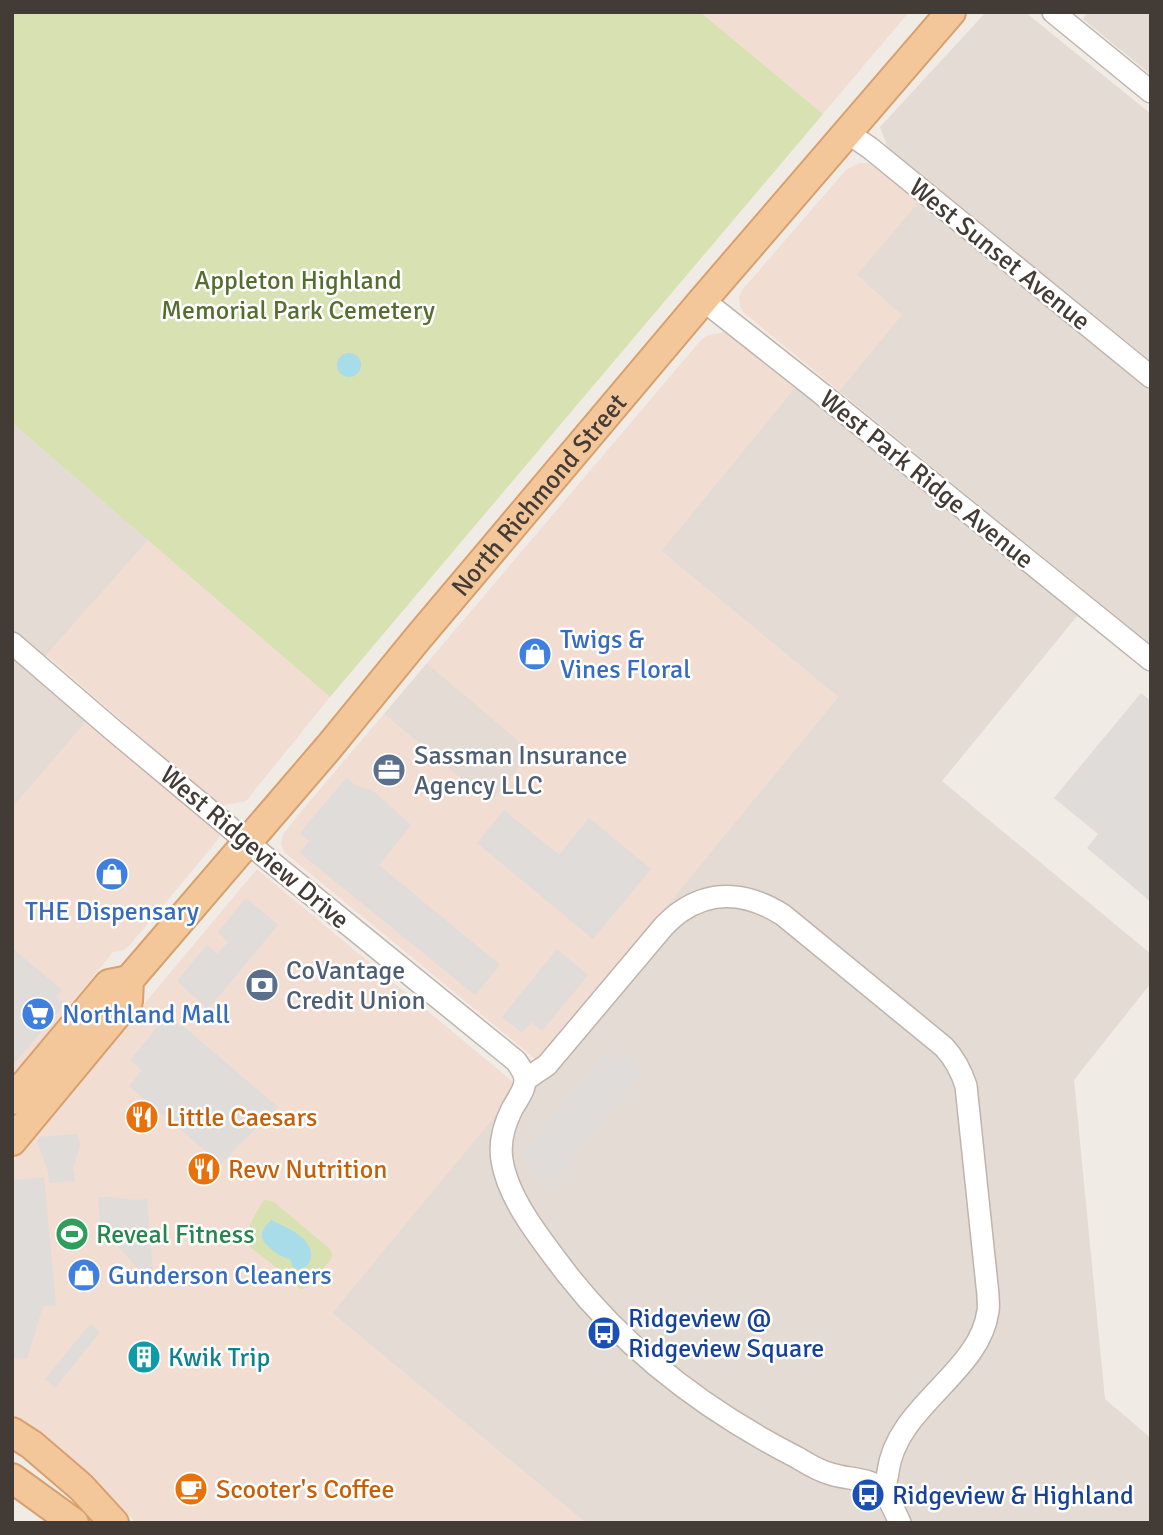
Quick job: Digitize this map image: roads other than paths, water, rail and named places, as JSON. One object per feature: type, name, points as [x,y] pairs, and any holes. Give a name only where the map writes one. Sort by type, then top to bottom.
[{"type":"main road","name":"North Richmond Street","points":[[12,1141],[128,1001],[130,980],[703,300],[951,12]]},
{"type":"main road","name":"North Richmond Street","points":[[12,1100],[109,985],[130,980]]},
{"type":"main road","points":[[12,1432],[32,1444],[81,1487],[114,1523]]},
{"type":"main road","points":[[12,1478],[74,1523]]},
{"type":"street","points":[[1053,12],[1151,92]]},
{"type":"street","name":"West Sunset Avenue","points":[[848,133],[870,148],[1151,377]]},
{"type":"street","name":"West Park Ridge Avenue","points":[[703,300],[1151,660]]},
{"type":"street","name":"West Ridgeview Drive","points":[[12,643],[248,842],[510,1056],[521,1067],[525,1080]]},
{"type":"street","points":[[885,1492],[890,1459],[897,1440],[970,1353],[981,1334],[988,1311],[966,1086],[961,1070],[944,1047],[783,915],[747,898],[716,897],[701,901],[681,911],[664,926],[547,1065],[525,1080],[502,1138],[502,1163],[508,1182],[517,1202],[569,1276],[601,1314],[664,1371],[726,1416],[781,1449],[825,1472],[878,1485],[885,1492],[900,1523]]},
{"type":"water","points":[[349,353],[358,356],[361,365],[358,374],[349,377],[340,374],[337,365],[340,356]]},
{"type":"water","points":[[271,1220],[297,1234],[308,1244],[311,1257],[304,1268],[300,1270],[293,1267],[290,1259],[277,1254],[263,1241],[263,1231]]},
{"type":"place","name":"Twigs & Vines Floral","points":[[535,654]]},
{"type":"place","name":"Sassman Insurance Agency LLC","points":[[389,770]]},
{"type":"place","name":"THE Dispensary","points":[[112,874]]},
{"type":"place","name":"CoVantage Credit Union","points":[[262,985]]},
{"type":"place","name":"Northland Mall","points":[[38,1014]]},
{"type":"place","name":"Little Caesars","points":[[142,1117]]},
{"type":"place","name":"Revv Nutrition","points":[[204,1169]]},
{"type":"place","name":"Reveal Fitness","points":[[72,1234]]},
{"type":"place","name":"Gunderson Cleaners","points":[[84,1275]]},
{"type":"place","name":"Ridgeview @ Ridgeview Square","points":[[604,1333]]},
{"type":"place","name":"Kwik Trip","points":[[144,1357]]},
{"type":"place","name":"Scooter's Coffee","points":[[191,1489]]},
{"type":"place","name":"Ridgeview & Highland","points":[[868,1495]]},
{"type":"park label","name":"Appleton Highland Memorial Park Cemetery","points":[[298,295]]}]
